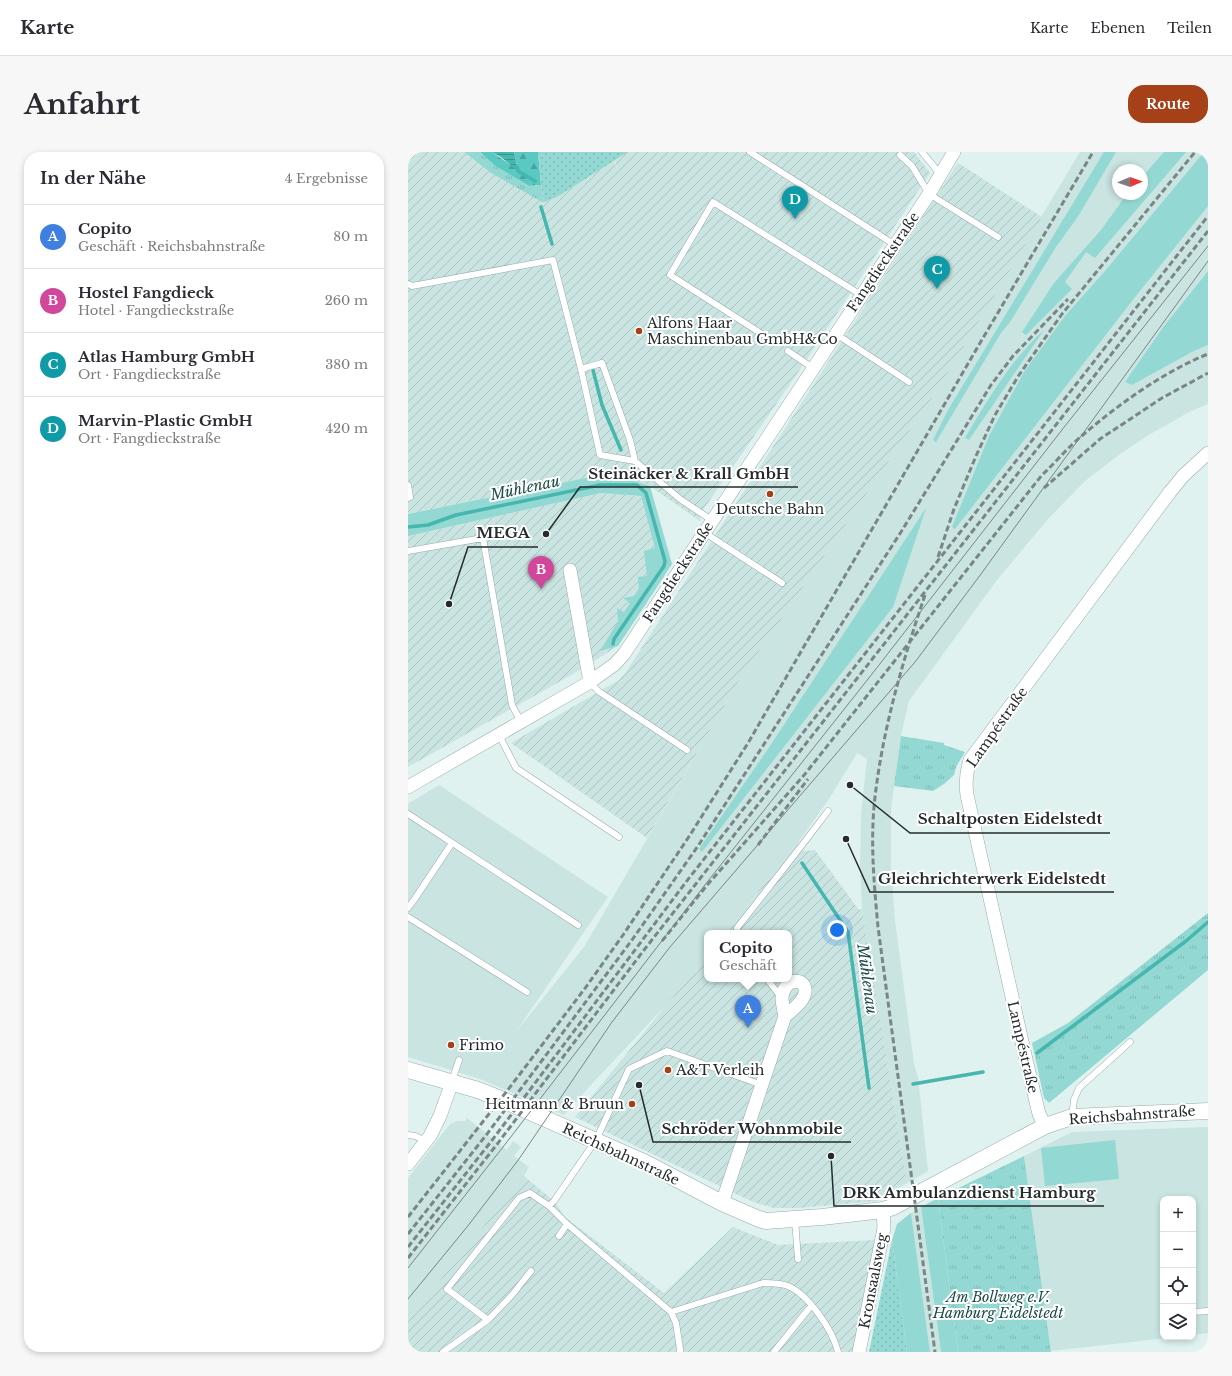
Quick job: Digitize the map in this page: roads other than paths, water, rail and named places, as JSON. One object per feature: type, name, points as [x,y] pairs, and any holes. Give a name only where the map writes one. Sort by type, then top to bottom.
[{"type":"street","name":"Fangdieckstraße","points":[[408,787],[590,682],[615,664],[624,654],[941,176],[954,152]]},
{"type":"street","name":"Lampéstraße","points":[[1045,1126],[1039,1114],[1027,1064],[967,795],[965,784],[966,773],[970,760],[1170,492],[1183,476],[1208,453]]},
{"type":"street","points":[[570,570],[590,682]]},
{"type":"street","points":[[785,1016],[804,998],[805,991],[803,985],[799,981],[792,982]]},
{"type":"street","points":[[722,1203],[785,1016],[782,998],[784,990],[791,982]]},
{"type":"street","name":"Reichsbahnstraße","points":[[408,1070],[452,1082],[504,1100],[646,1163],[722,1203],[766,1221],[884,1210],[893,1207],[1045,1126],[1072,1116],[1208,1111]]},
{"type":"street","points":[[408,1164],[426,1141],[440,1116],[452,1082]]},
{"type":"street","name":"Kronsaalsweg","points":[[859,1352],[884,1228],[884,1210]]},
{"type":"lane","points":[[750,152],[895,245]]},
{"type":"lane","points":[[922,152],[941,176]]},
{"type":"lane","points":[[900,155],[912,166],[929,194],[998,237]]},
{"type":"lane","points":[[762,334],[670,275],[713,202],[861,295]]},
{"type":"lane","points":[[409,285],[553,260],[600,455],[635,461],[680,499],[712,521]]},
{"type":"lane","points":[[836,334],[909,382]]},
{"type":"lane","points":[[788,350],[813,368]]},
{"type":"lane","points":[[580,369],[602,363],[630,440],[635,461]]},
{"type":"lane","points":[[408,485],[410,497],[408,498]]},
{"type":"lane","points":[[705,533],[782,583]]},
{"type":"lane","points":[[408,551],[483,538],[512,705],[521,722]]},
{"type":"lane","points":[[590,682],[598,691],[687,750]]},
{"type":"lane","points":[[498,735],[516,768],[619,837]]},
{"type":"lane","points":[[737,930],[737,928],[828,811]]},
{"type":"lane","points":[[408,814],[578,925]]},
{"type":"lane","points":[[408,908],[452,843]]},
{"type":"lane","points":[[408,917],[527,992]]},
{"type":"lane","points":[[769,982],[782,998]]},
{"type":"lane","points":[[1072,1116],[1074,1100],[1079,1088],[1130,1042]]},
{"type":"lane","points":[[549,1206],[596,1140],[629,1069],[667,1051],[762,1085]]},
{"type":"lane","points":[[452,1082],[459,1060]]},
{"type":"lane","points":[[408,1136],[415,1136],[426,1141]]},
{"type":"lane","points":[[488,1320],[447,1289],[518,1198],[530,1193],[549,1206],[671,1312],[676,1323],[680,1352]]},
{"type":"lane","points":[[795,1219],[798,1259]]},
{"type":"lane","points":[[559,1236],[568,1224]]},
{"type":"lane","points":[[443,1352],[488,1320],[512,1295],[531,1271]]},
{"type":"lane","points":[[671,1312],[763,1283],[778,1283],[788,1286],[799,1293],[818,1312],[831,1333],[838,1352]]},
{"type":"lane","points":[[774,1352],[811,1306]]},
{"type":"lane","points":[[1196,1312],[1208,1311]]},
{"type":"waterway","points":[[517,167],[518,171],[535,181]]},
{"type":"waterway","points":[[541,207],[552,244]]},
{"type":"waterway","points":[[593,370],[602,405],[621,450]]},
{"type":"waterway","name":"Mühlenau","points":[[408,527],[428,525],[456,515],[600,485],[637,485],[646,493],[665,561],[664,566],[614,639],[613,644]]},
{"type":"waterway","name":"Mühlenau","points":[[802,863],[848,932],[869,1088]]},
{"type":"waterway","name":"Mühlenau","points":[[1037,1053],[1186,941],[1208,922]]},
{"type":"waterway","name":"Mühlenau","points":[[913,1084],[983,1072]]},
{"type":"tram line","points":[[408,1268],[708,881],[1208,246]]},
{"type":"tram line","points":[[408,1299],[467,1227],[519,1159],[612,1022],[670,947],[915,662],[981,574],[1208,261]]},
{"type":"railway","points":[[408,1217],[586,987],[690,835],[748,743],[980,343],[1093,152]]},
{"type":"railway","points":[[938,557],[954,509],[976,456],[995,415],[1019,375],[1062,314],[1195,152]]},
{"type":"railway","points":[[408,1247],[493,1139],[686,882],[1208,216]]},
{"type":"railway","points":[[408,1258],[498,1143],[644,950],[1208,231]]},
{"type":"railway","points":[[408,1234],[487,1134],[632,940],[698,846],[748,769],[901,532],[991,385],[1013,356],[1068,299]]},
{"type":"railway","points":[[662,941],[708,884],[805,774],[1042,475],[1078,439],[1127,400],[1175,369],[1208,354]]},
{"type":"railway","points":[[1044,488],[1100,439],[1162,398],[1208,373]]},
{"type":"railway","points":[[925,595],[909,644],[883,745],[875,797],[873,846],[878,927],[935,1352]]},
{"type":"railway","points":[[758,845],[808,779]]},
{"type":"place","name":"Marvin-Plastic GmbH","points":[[795,219]]},
{"type":"place","name":"Atlas Hamburg GmbH","points":[[937,289]]},
{"type":"place","name":"Alfons Haar Maschinenbau GmbH&Co","points":[[639,331]]},
{"type":"place","name":"Deutsche Bahn","points":[[770,494]]},
{"type":"place","name":"Steinäcker & Krall GmbH","points":[[546,534]]},
{"type":"place","name":"Hostel Fangdieck","points":[[541,589]]},
{"type":"place","name":"MEGA","points":[[449,604]]},
{"type":"place","name":"Schaltposten Eidelstedt","points":[[850,785]]},
{"type":"place","name":"Gleichrichterwerk Eidelstedt","points":[[846,839]]},
{"type":"place","name":"Copito","points":[[748,1028]]},
{"type":"place","name":"Frimo","points":[[451,1045]]},
{"type":"place","name":"A&T Verleih","points":[[668,1070]]},
{"type":"place","name":"Schröder Wohnmobile","points":[[639,1085]]},
{"type":"place","name":"Heitmann & Bruun","points":[[632,1104]]},
{"type":"place","name":"DRK Ambulanzdienst Hamburg","points":[[831,1156]]},
{"type":"park label","name":"Am Bollweg e.V. Hamburg Eidelstedt","points":[[998,1306]]}]
